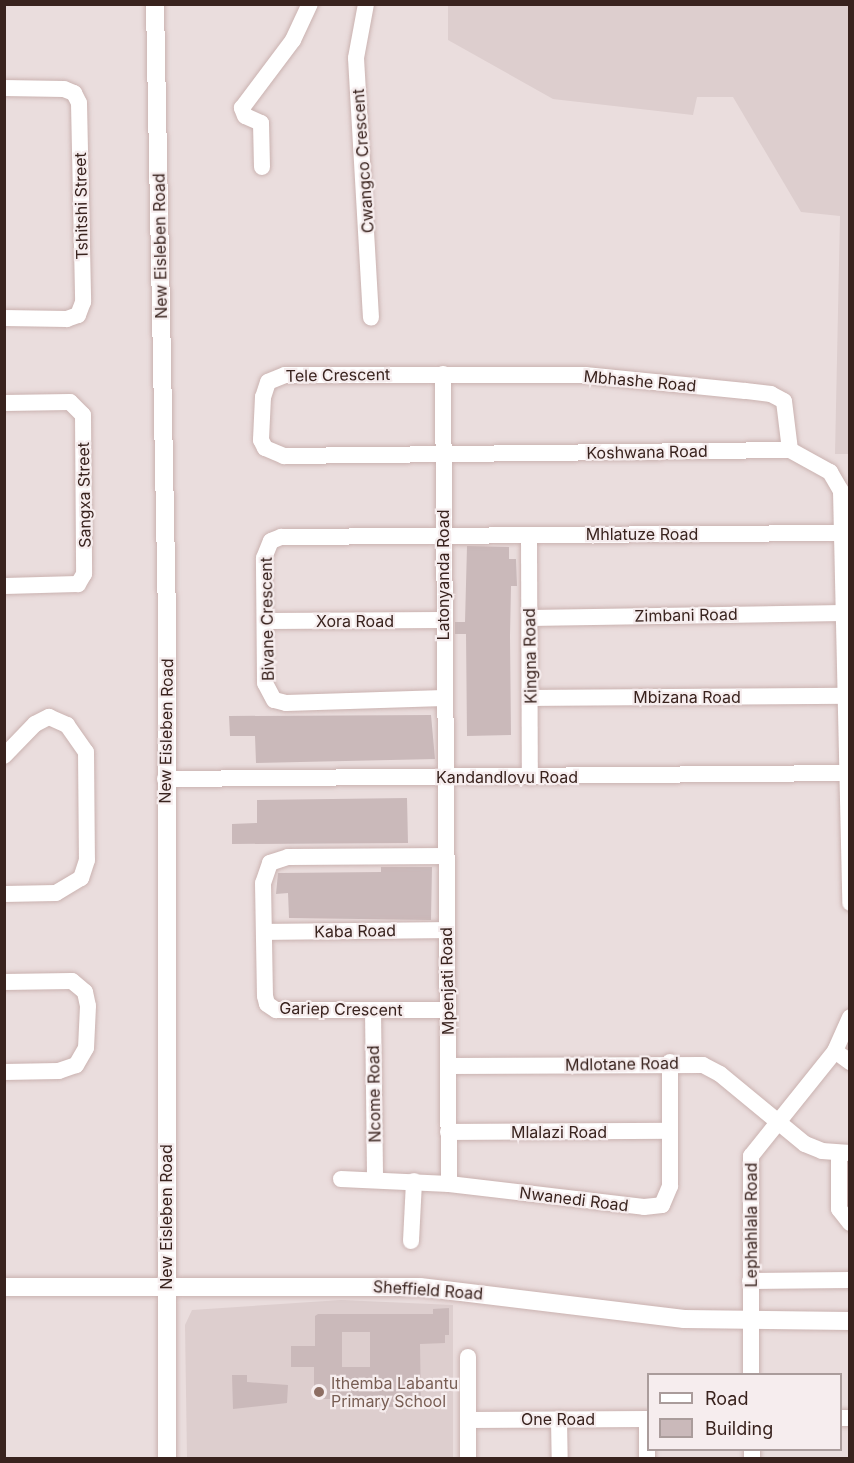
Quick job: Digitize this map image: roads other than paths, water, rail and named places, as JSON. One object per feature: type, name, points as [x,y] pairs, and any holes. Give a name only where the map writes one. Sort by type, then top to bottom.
[{"type":"main road","name":"New Eisleben Road","points":[[155,4],[167,619],[165,779],[167,1458]]},
{"type":"main road","name":"Sheffield Road","points":[[4,1287],[420,1287],[623,1314],[751,1321],[849,1321]]},
{"type":"street","points":[[262,167],[261,123],[245,116],[242,108],[293,40],[310,4]]},
{"type":"street","name":"Cwangco Crescent","points":[[366,4],[356,58],[371,318]]},
{"type":"street","name":"Tshitshi Street","points":[[4,88],[64,89],[74,93],[79,103],[83,302],[78,315],[67,319],[4,318]]},
{"type":"street","name":"Mbhashe Road","points":[[443,374],[585,375],[771,394],[786,406],[790,450]]},
{"type":"street","name":"Tele Crescent","points":[[443,374],[285,375],[272,378],[263,397],[261,440],[265,448],[284,456],[443,454]]},
{"type":"street","name":"Latonyanda Road","points":[[443,374],[444,777]]},
{"type":"street","name":"Sangxa Street","points":[[4,403],[70,402],[83,415],[84,562],[84,574],[78,584],[4,586]]},
{"type":"street","name":"Koshwana Road","points":[[443,454],[790,450],[817,462],[839,483],[842,533]]},
{"type":"street","points":[[842,533],[843,696],[849,903]]},
{"type":"street","name":"Mhlatuze Road","points":[[443,536],[842,533]]},
{"type":"street","name":"Kingna Road","points":[[529,535],[530,777]]},
{"type":"street","name":"Bivane Crescent","points":[[443,536],[276,538],[267,546],[264,558],[265,683],[270,695],[279,702],[444,698]]},
{"type":"street","name":"Zimbani Road","points":[[530,618],[843,613]]},
{"type":"street","name":"Xora Road","points":[[266,621],[443,620]]},
{"type":"street","name":"Mbizana Road","points":[[531,698],[843,696]]},
{"type":"street","points":[[4,756],[35,724],[50,717],[67,725],[86,752],[87,860],[81,878],[56,893],[4,894]]},
{"type":"street","name":"Kandandlovu Road","points":[[165,779],[847,774]]},
{"type":"street","name":"Mpenjati Road","points":[[444,777],[449,1184]]},
{"type":"street","name":"Gariep Crescent","points":[[445,856],[279,858],[270,863],[263,883],[265,996],[270,1007],[284,1011],[447,1010]]},
{"type":"street","name":"Kaba Road","points":[[265,932],[446,930]]},
{"type":"street","points":[[4,982],[72,981],[85,992],[88,1006],[86,1048],[76,1065],[59,1071],[4,1072]]},
{"type":"street","name":"Ncome Road","points":[[373,1010],[375,1179]]},
{"type":"street","name":"Lephahlala Road","points":[[751,1373],[749,1163],[754,1148],[835,1051],[849,1017]]},
{"type":"street","points":[[835,1051],[849,1062]]},
{"type":"street","name":"Mdlotane Road","points":[[448,1066],[670,1062],[711,1068],[813,1149],[844,1153]]},
{"type":"street","name":"Nwanedi Road","points":[[340,1179],[449,1184],[656,1207],[662,1205],[669,1194],[670,1062]]},
{"type":"street","name":"Mlalazi Road","points":[[448,1132],[670,1131]]},
{"type":"street","points":[[844,1153],[839,1209],[849,1223]]},
{"type":"street","points":[[411,1240],[414,1182]]},
{"type":"street","points":[[750,1281],[849,1280]]},
{"type":"street","points":[[468,1357],[468,1458]]},
{"type":"street","points":[[560,1419],[560,1458]]},
{"type":"street","name":"One Road","points":[[468,1420],[647,1419]]},
{"type":"place","name":"Ithemba Labantu Primary School","points":[[319,1392]]}]
